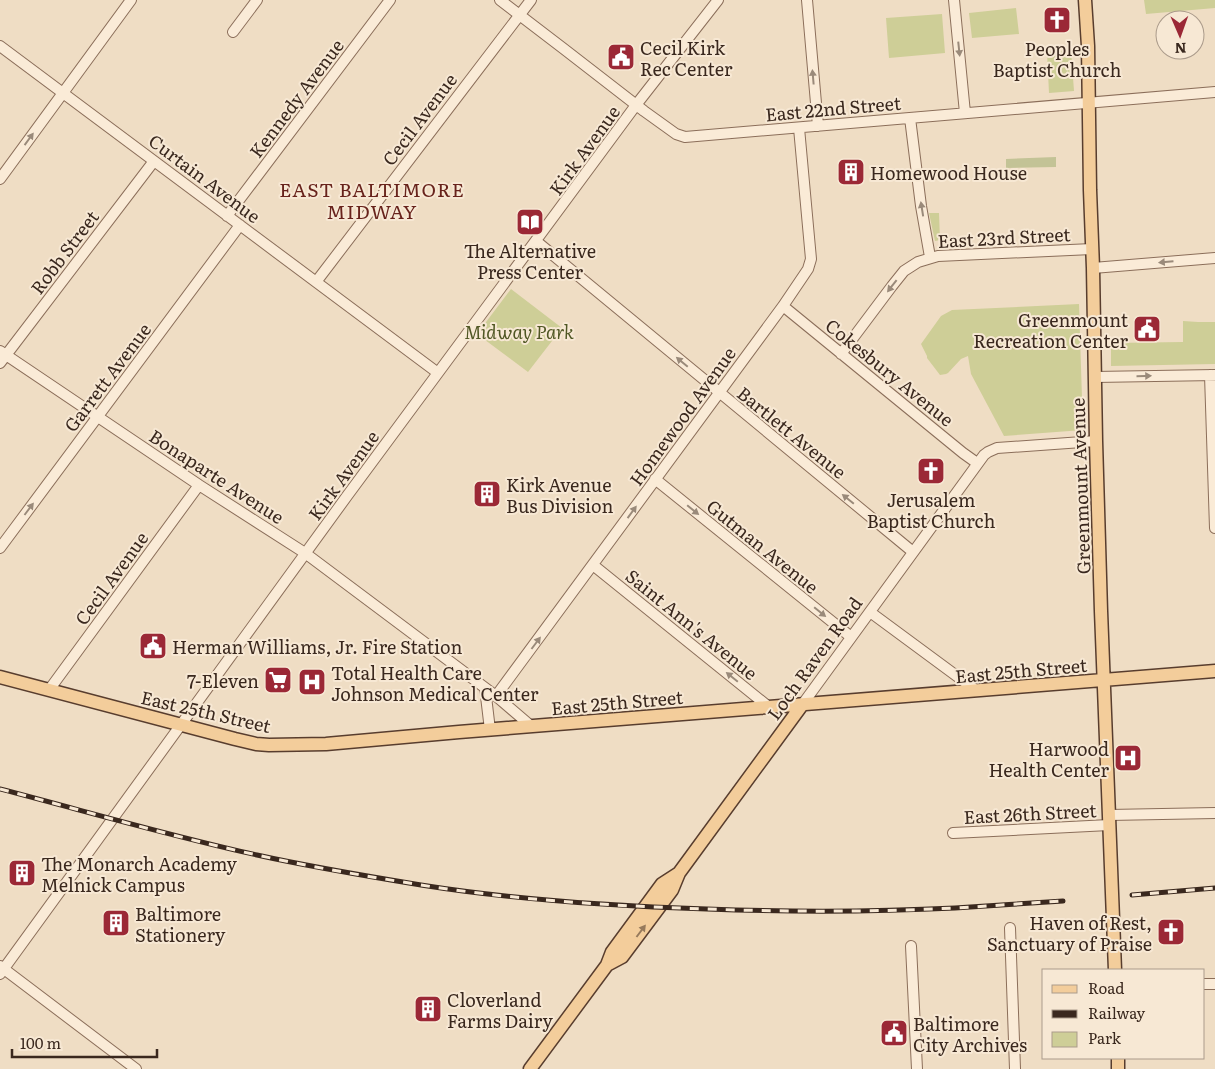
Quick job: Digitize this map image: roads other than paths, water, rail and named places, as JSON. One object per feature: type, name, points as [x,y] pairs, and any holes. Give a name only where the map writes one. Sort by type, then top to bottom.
[{"type":"main road","name":"Greenmount Avenue","points":[[1085,0],[1088,46],[1096,441],[1115,969]]},
{"type":"main road","name":"East 25th Street","points":[[0,677],[256,744],[284,746],[1215,671]]},
{"type":"main road","name":"Loch Raven Road","points":[[530,1069],[607,965],[612,952],[662,884],[679,873],[802,705]]},
{"type":"street","points":[[0,179],[130,0]]},
{"type":"street","points":[[233,32],[257,0]]},
{"type":"street","name":"Kennedy Avenue","points":[[227,216],[390,0]]},
{"type":"street","name":"East 22nd Street","points":[[500,0],[636,106],[676,134],[685,137],[1215,92]]},
{"type":"street","name":"Cecil Avenue","points":[[316,282],[530,0]]},
{"type":"street","name":"Kirk Avenue","points":[[1,970],[438,373],[636,106],[718,0]]},
{"type":"street","points":[[807,0],[818,126]]},
{"type":"street","points":[[954,0],[965,113]]},
{"type":"street","name":"Curtain Avenue","points":[[0,46],[438,373]]},
{"type":"street","points":[[910,118],[920,201],[930,258]]},
{"type":"street","name":"Homewood Avenue","points":[[496,696],[808,270],[811,259],[799,128]]},
{"type":"street","name":"Robb Street","points":[[2,357],[154,161]]},
{"type":"street","name":"Garrett Avenue","points":[[0,548],[240,225]]},
{"type":"street","name":"Bartlett Avenue","points":[[536,241],[913,552]]},
{"type":"street","name":"East 23rd Street","points":[[841,354],[904,271],[930,258],[938,256],[1092,249]]},
{"type":"street","points":[[1093,268],[1215,258]]},
{"type":"street","name":"Cokesbury Avenue","points":[[783,306],[977,463]]},
{"type":"street","name":"Bonaparte Avenue","points":[[2,357],[98,417],[305,553],[496,696],[531,726]]},
{"type":"street","points":[[1095,377],[1213,375],[1215,528]]},
{"type":"street","name":"Loch Raven Road","points":[[802,705],[977,463],[988,452],[997,448],[1096,441]]},
{"type":"street","name":"Gutman Avenue","points":[[655,479],[851,637]]},
{"type":"street","name":"Cecil Avenue","points":[[49,690],[199,485]]},
{"type":"street","name":"Saint Ann's Avenue","points":[[593,565],[770,708]]},
{"type":"street","points":[[870,612],[977,691]]},
{"type":"street","points":[[485,688],[490,730]]},
{"type":"street","name":"East 26th Street","points":[[953,834],[1215,813]]},
{"type":"street","points":[[1010,928],[1015,1069]]},
{"type":"street","points":[[912,946],[917,1069]]},
{"type":"street","points":[[1,970],[136,1069]]},
{"type":"railway","points":[[0,789],[224,848],[400,882],[492,895],[636,906],[800,911],[924,909],[1063,901]]},
{"type":"railway","points":[[1132,895],[1215,888]]},
{"type":"place","name":"Peoples Baptist Church","points":[[1057,20]]},
{"type":"place","name":"Cecil Kirk Rec Center","points":[[621,57]]},
{"type":"place","name":"Homewood House","points":[[851,172]]},
{"type":"place","name":"The Alternative Press Center","points":[[530,222]]},
{"type":"place","name":"Greenmount Recreation Center","points":[[1147,329]]},
{"type":"place","name":"Jerusalem Baptist Church","points":[[931,471]]},
{"type":"place","name":"Kirk Avenue Bus Division","points":[[487,494]]},
{"type":"place","name":"Herman Williams, Jr. Fire Station","points":[[153,646]]},
{"type":"place","name":"7-Eleven","points":[[278,680]]},
{"type":"place","name":"Total Health Care Johnson Medical Center","points":[[312,682]]},
{"type":"place","name":"Harwood Health Center","points":[[1128,758]]},
{"type":"place","name":"The Monarch Academy Melnick Campus","points":[[22,873]]},
{"type":"place","name":"Baltimore Stationery","points":[[116,923]]},
{"type":"place","name":"Haven of Rest, Sanctuary of Praise","points":[[1171,932]]},
{"type":"place","name":"Cloverland Farms Dairy","points":[[428,1009]]},
{"type":"place","name":"Baltimore City Archives","points":[[894,1033]]},
{"type":"district","name":"EAST BALTIMORE MIDWAY","points":[[372,200]]},
{"type":"park label","name":"Midway Park","points":[[519,331]]}]
